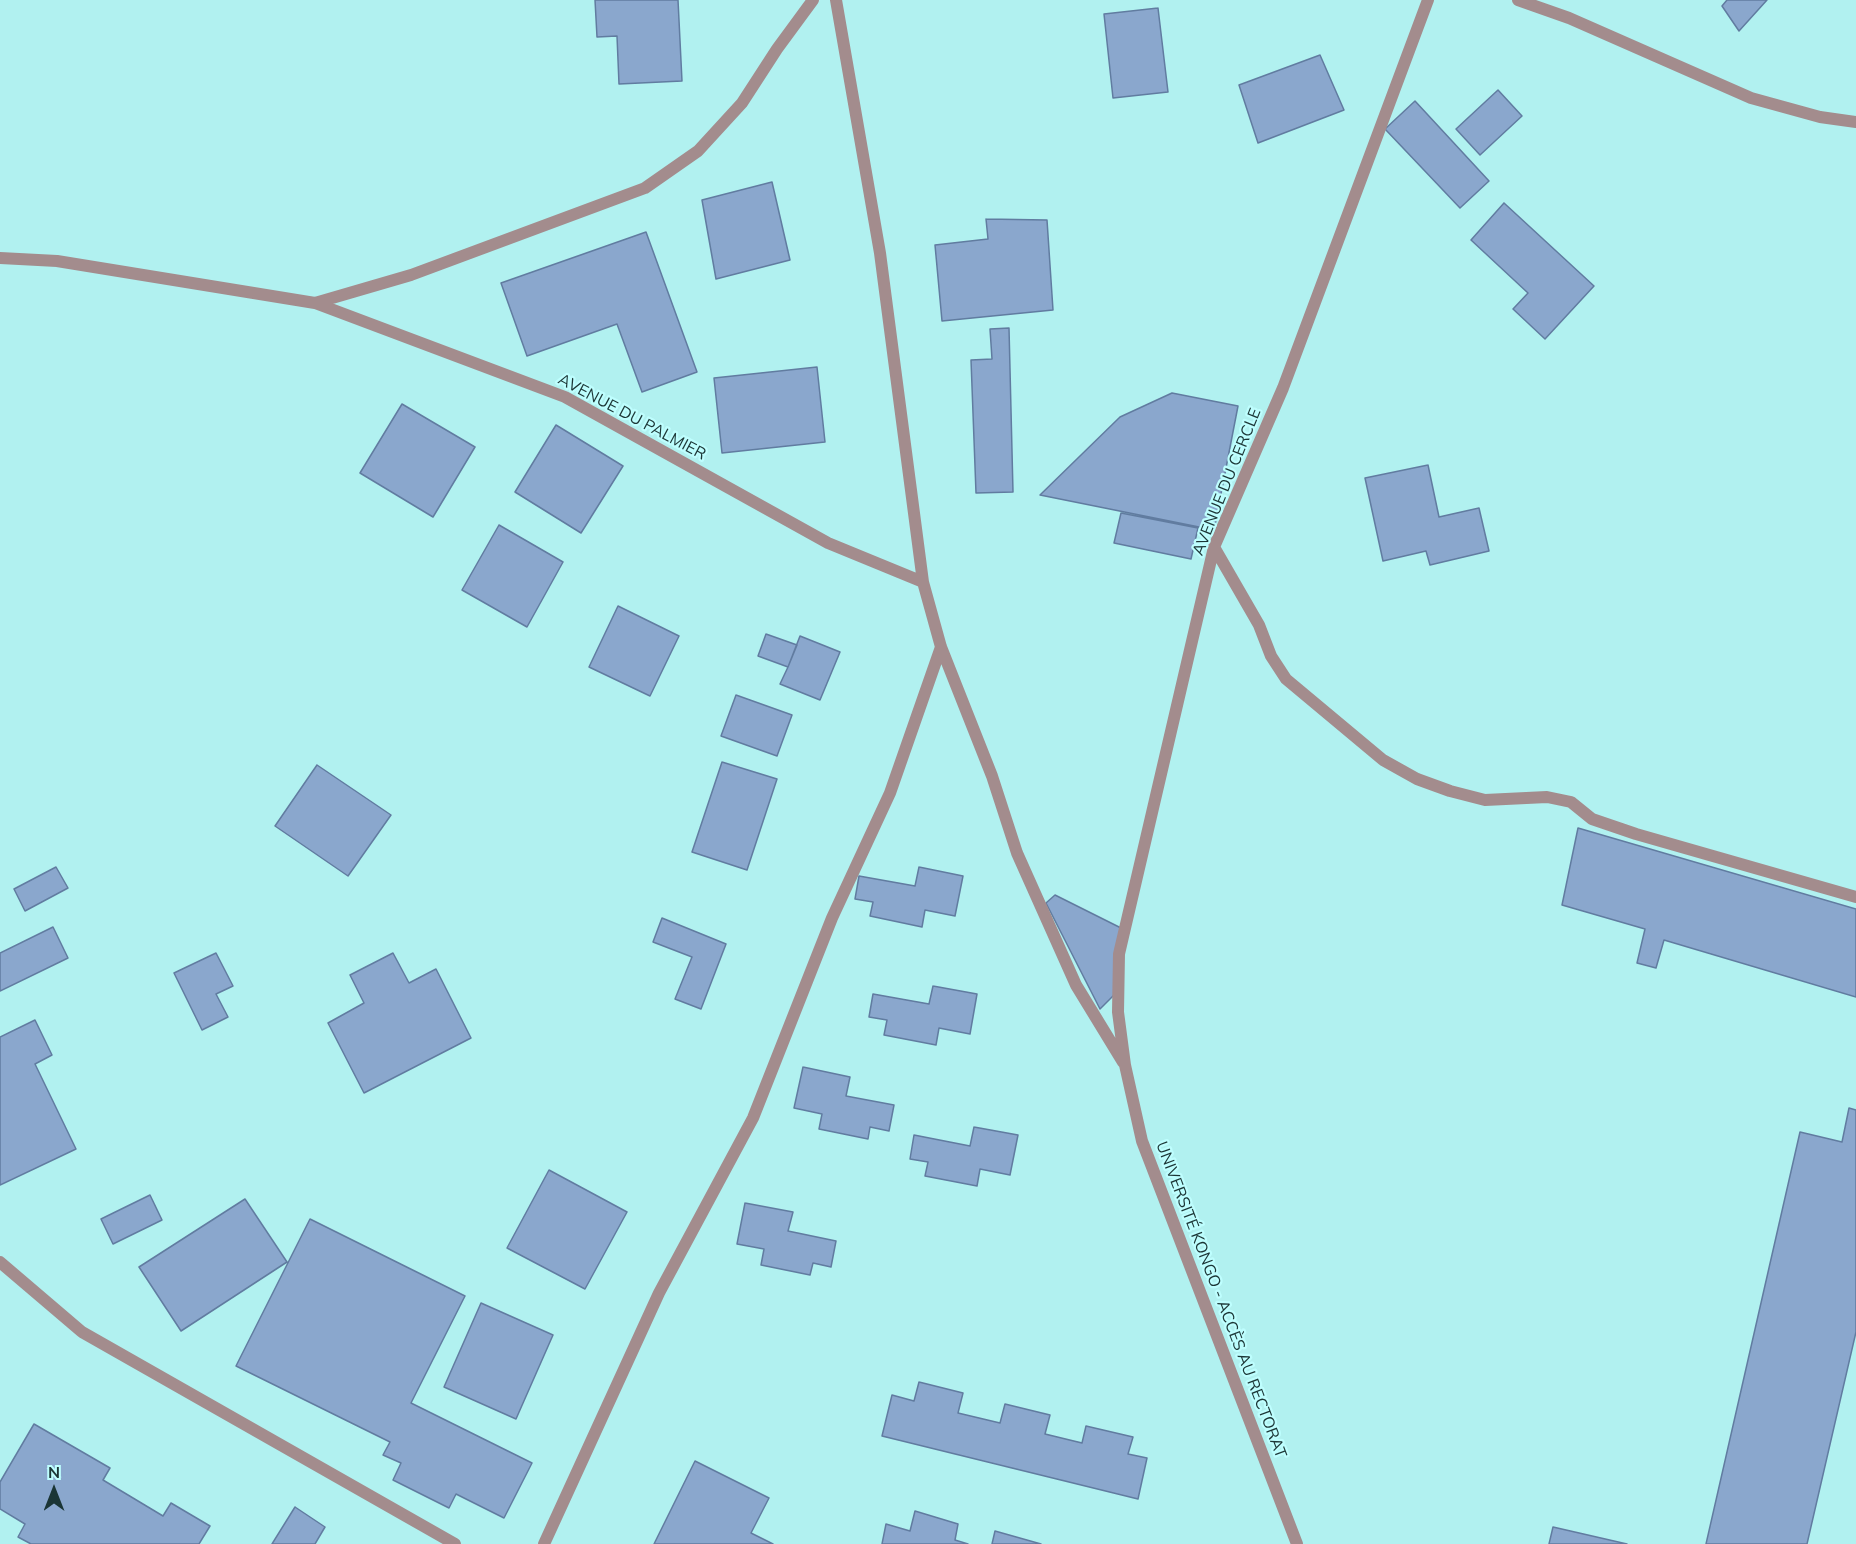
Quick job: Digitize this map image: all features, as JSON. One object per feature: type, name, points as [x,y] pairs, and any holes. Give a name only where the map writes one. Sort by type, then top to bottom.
[{"type":"street","points":[[0,258],[57,261],[315,303],[411,275],[645,188],[698,151],[742,103],[777,49],[813,0]]},
{"type":"street","points":[[836,0],[880,253],[923,582],[941,647],[992,777],[1017,853],[1076,985],[1125,1065]]},
{"type":"street","name":"AVENUE DU CERCLE","points":[[1125,1065],[1118,1012],[1119,954],[1214,547],[1283,388],[1428,0]]},
{"type":"street","points":[[1518,0],[1569,18],[1750,98],[1820,117],[1856,122]]},
{"type":"street","name":"AVENUE DU PALMIER","points":[[315,303],[565,397],[828,543],[923,582]]},
{"type":"street","points":[[1214,547],[1258,625],[1271,656],[1286,679],[1383,760],[1417,779],[1485,800],[1547,796],[1571,802],[1592,819],[1636,834],[1856,897]]},
{"type":"street","points":[[544,1544],[659,1293],[753,1119],[832,918],[890,793],[941,647]]},
{"type":"street","name":"UNIVERSITÉ KONGO - ACCÈS AU RECTORAT","points":[[1125,1065],[1143,1141],[1297,1544]]},
{"type":"street","points":[[0,1262],[82,1332],[455,1544]]},
{"type":"building","points":[[595,0],[678,0],[682,81],[619,84],[617,36],[597,37]]},
{"type":"building","points":[[1727,0],[1767,0],[1739,31],[1722,6]]},
{"type":"building","points":[[1158,8],[1168,92],[1113,98],[1104,14]]},
{"type":"building","points":[[1320,55],[1344,110],[1258,143],[1239,85]]},
{"type":"building","points":[[1498,90],[1522,116],[1480,155],[1456,129]]},
{"type":"building","points":[[1415,101],[1489,181],[1460,208],[1385,129]]},
{"type":"building","points":[[772,182],[790,260],[716,279],[702,200]]},
{"type":"building","points":[[1504,203],[1594,286],[1545,339],[1513,309],[1528,293],[1471,240]]},
{"type":"building","points":[[986,219],[1047,220],[1053,310],[942,321],[935,245],[988,239]]},
{"type":"building","points":[[646,232],[697,372],[642,392],[617,324],[527,356],[501,283]]},
{"type":"building","points":[[1009,328],[1013,492],[976,493],[971,360],[992,359],[990,329]]},
{"type":"building","points":[[817,367],[825,442],[722,453],[714,378]]},
{"type":"building","points":[[1172,393],[1238,406],[1214,530],[1040,495],[1120,417]]},
{"type":"building","points":[[402,404],[475,447],[433,517],[360,473]]},
{"type":"building","points":[[556,425],[623,466],[581,533],[515,492]]},
{"type":"building","points":[[1428,465],[1439,517],[1479,508],[1489,551],[1430,565],[1426,551],[1383,561],[1365,478]]},
{"type":"building","points":[[1121,513],[1198,528],[1191,559],[1114,543]]},
{"type":"building","points":[[499,525],[563,562],[527,627],[462,590]]},
{"type":"building","points":[[618,606],[679,636],[650,696],[589,667]]},
{"type":"building","points":[[766,634],[797,645],[788,667],[758,656]]},
{"type":"building","points":[[800,636],[840,652],[820,700],[780,684]]},
{"type":"building","points":[[736,695],[792,715],[777,756],[721,736]]},
{"type":"building","points":[[722,762],[777,779],[747,870],[692,852]]},
{"type":"building","points":[[317,765],[391,815],[348,876],[275,826]]},
{"type":"building","points":[[1578,828],[1856,909],[1856,997],[1664,940],[1656,968],[1637,963],[1645,929],[1562,905]]},
{"type":"building","points":[[56,867],[68,888],[25,911],[14,889]]},
{"type":"building","points":[[919,867],[963,876],[955,916],[925,910],[922,927],[870,916],[873,902],[855,899],[859,876],[915,886]]},
{"type":"building","points":[[1055,895],[1123,929],[1115,994],[1100,1009],[1046,903]]},
{"type":"building","points":[[662,918],[726,944],[701,1009],[675,999],[692,957],[653,942]]},
{"type":"building","points":[[53,927],[68,958],[0,991],[0,953]]},
{"type":"building","points":[[216,953],[233,986],[216,994],[228,1017],[202,1030],[174,973]]},
{"type":"building","points":[[393,953],[409,983],[436,969],[471,1038],[364,1093],[328,1023],[364,1003],[350,975]]},
{"type":"building","points":[[933,986],[977,994],[970,1034],[939,1028],[936,1045],[884,1035],[887,1020],[869,1017],[873,994],[929,1004]]},
{"type":"building","points":[[35,1020],[52,1055],[35,1064],[76,1149],[0,1185],[0,1037]]},
{"type":"building","points":[[803,1067],[850,1077],[846,1096],[894,1105],[889,1131],[870,1127],[868,1139],[819,1129],[822,1114],[794,1108]]},
{"type":"building","points":[[1849,1108],[1856,1110],[1856,1332],[1807,1544],[1706,1544],[1800,1132],[1842,1142]]},
{"type":"building","points":[[974,1127],[1018,1135],[1010,1175],[980,1169],[977,1186],[925,1176],[928,1162],[910,1159],[914,1135],[970,1146]]},
{"type":"building","points":[[549,1170],[627,1212],[585,1289],[507,1248]]},
{"type":"building","points":[[150,1195],[162,1220],[113,1244],[101,1219]]},
{"type":"building","points":[[245,1199],[287,1262],[181,1331],[139,1267]]},
{"type":"building","points":[[745,1203],[793,1212],[788,1231],[836,1241],[831,1267],[813,1263],[810,1275],[761,1265],[764,1249],[737,1244]]},
{"type":"building","points":[[310,1219],[465,1296],[411,1403],[532,1463],[504,1518],[456,1494],[449,1508],[393,1480],[401,1463],[383,1455],[390,1442],[236,1366]]},
{"type":"building","points":[[481,1303],[553,1335],[516,1419],[444,1387]]},
{"type":"building","points":[[919,1382],[963,1393],[958,1413],[1000,1423],[1005,1404],[1050,1415],[1045,1434],[1082,1443],[1086,1426],[1133,1437],[1128,1454],[1147,1458],[1138,1499],[882,1436],[892,1395],[914,1401]]},
{"type":"building","points":[[34,1424],[110,1468],[103,1480],[163,1516],[171,1503],[210,1526],[199,1544],[31,1544],[18,1537],[25,1524],[0,1509],[0,1482]]},
{"type":"building","points":[[695,1461],[769,1498],[751,1533],[773,1544],[654,1544]]},
{"type":"building","points":[[295,1507],[325,1527],[315,1544],[272,1544]]},
{"type":"building","points":[[915,1511],[958,1524],[955,1540],[968,1544],[882,1544],[886,1524],[910,1531]]},
{"type":"building","points":[[1553,1527],[1627,1544],[1549,1544]]},
{"type":"building","points":[[995,1531],[1041,1544],[992,1544]]}]
